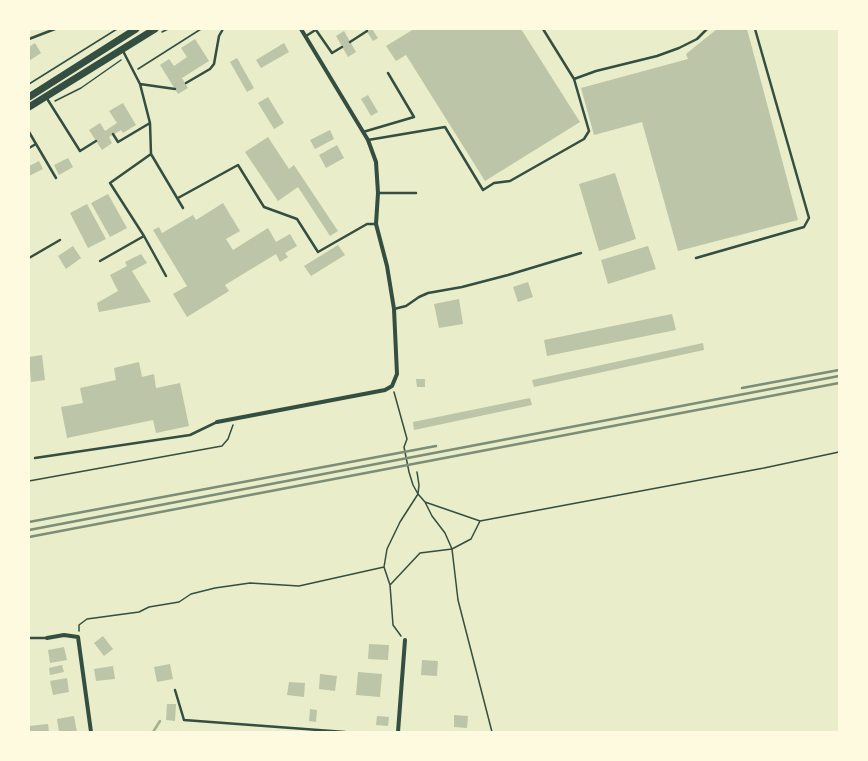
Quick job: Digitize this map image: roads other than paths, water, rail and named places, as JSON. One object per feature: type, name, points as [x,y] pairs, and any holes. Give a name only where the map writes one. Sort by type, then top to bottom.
[{"type":"main road","points":[[29,97],[136,29]]},
{"type":"main road","points":[[29,107],[155,29]]},
{"type":"street","points":[[217,422],[236,420],[385,390],[392,386],[398,374],[394,309],[387,266],[376,224],[378,194],[376,162],[368,140],[302,29]]},
{"type":"street","points":[[47,638],[64,635],[78,637],[91,732]]},
{"type":"street","points":[[398,732],[405,640]]},
{"type":"lane","points":[[29,39],[55,29]]},
{"type":"lane","points":[[186,83],[210,69],[214,64],[219,36],[223,29]]},
{"type":"lane","points":[[306,36],[317,29],[332,53],[342,47]]},
{"type":"lane","points":[[368,140],[445,127],[483,190],[494,183],[510,181],[584,139],[589,131],[574,79],[543,29]]},
{"type":"lane","points":[[574,79],[596,71],[657,56],[679,48],[697,39],[707,29]]},
{"type":"lane","points":[[696,258],[804,227],[809,218],[755,29]]},
{"type":"lane","points":[[350,42],[367,31]]},
{"type":"lane","points":[[122,49],[140,84],[150,123],[152,154],[183,208]]},
{"type":"lane","points":[[363,132],[414,117],[388,73]]},
{"type":"lane","points":[[140,84],[175,89]]},
{"type":"lane","points":[[45,96],[80,151],[96,141]]},
{"type":"lane","points":[[113,134],[118,142],[150,123]]},
{"type":"lane","points":[[29,132],[56,178]]},
{"type":"lane","points":[[29,148],[36,144]]},
{"type":"lane","points":[[152,154],[110,183],[144,236],[166,276]]},
{"type":"lane","points":[[178,198],[238,165],[264,207],[297,219],[318,252],[367,224],[376,224]]},
{"type":"lane","points":[[378,194],[416,193]]},
{"type":"lane","points":[[100,261],[144,236]]},
{"type":"lane","points":[[29,258],[60,240]]},
{"type":"lane","points":[[394,309],[406,306],[428,293],[508,276],[581,253]]},
{"type":"lane","points":[[35,458],[190,435],[217,422]]},
{"type":"lane","points":[[29,638],[47,638]]},
{"type":"lane","points":[[175,690],[184,720],[345,732]]},
{"type":"waterway","points":[[153,732],[160,721]]},
{"type":"railway","points":[[742,388],[839,370]]},
{"type":"railway","points":[[29,530],[839,376]]},
{"type":"railway","points":[[29,537],[839,383]]},
{"type":"railway","points":[[29,522],[436,446]]}]
